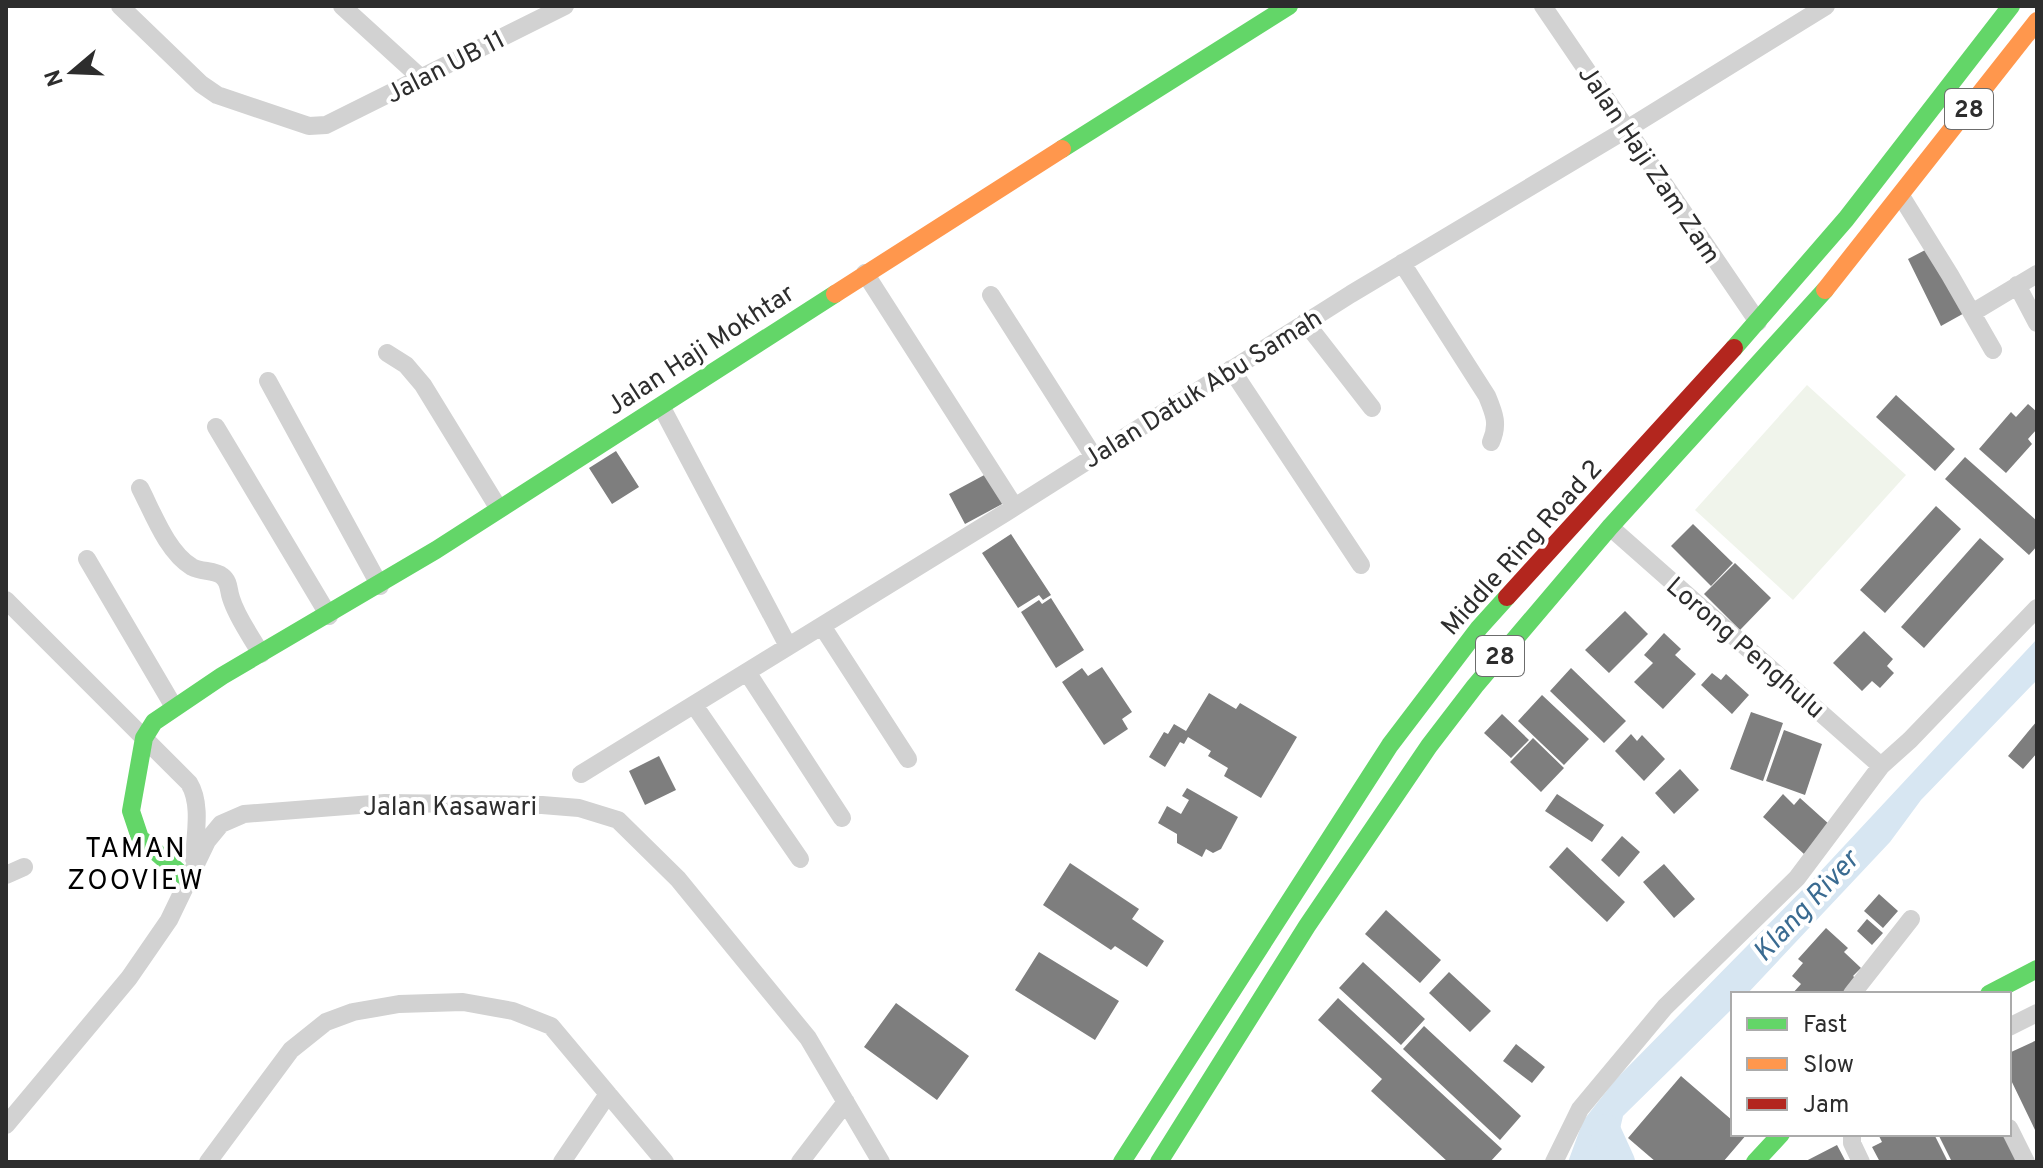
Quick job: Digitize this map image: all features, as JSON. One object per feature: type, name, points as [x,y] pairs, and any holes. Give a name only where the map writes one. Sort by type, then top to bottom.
[{"type":"main road","name":"Jalan Haji Mokhtar","points":[[144,738],[154,722],[174,707],[380,586],[865,273],[1289,6]]},
{"type":"main road","name":"Middle Ring Road 2","points":[[1122,1162],[1390,745],[1479,628],[1758,322],[1855,208],[2011,6]]},
{"type":"main road","name":"Middle Ring Road 2","points":[[1159,1162],[1307,926],[1429,746],[1475,686],[1610,527],[1814,304],[2037,21]]},
{"type":"main road","points":[[144,738],[131,811],[140,838],[191,873]]},
{"type":"main road","points":[[1993,992],[2037,969]]},
{"type":"main road","points":[[1755,1162],[1779,1136]]},
{"type":"street","name":"Jalan UB 11","points":[[120,6],[201,84],[217,95],[309,126],[326,125],[565,6]]},
{"type":"street","points":[[342,6],[421,78]]},
{"type":"street","name":"Jalan Haji Zam Zam","points":[[1543,6],[1758,322]]},
{"type":"street","name":"Jalan Datuk Abu Samah","points":[[581,774],[1094,457],[1305,322],[1826,6]]},
{"type":"street","points":[[1901,196],[1993,350]]},
{"type":"street","points":[[1402,263],[1487,396],[1495,418],[1496,430],[1491,442]]},
{"type":"street","points":[[865,273],[1014,506]]},
{"type":"street","points":[[1972,313],[2037,274]]},
{"type":"street","points":[[2017,285],[2037,323]]},
{"type":"street","points":[[991,295],[1094,457]]},
{"type":"street","points":[[1305,322],[1372,408]]},
{"type":"street","points":[[387,353],[406,365],[423,385],[499,509]]},
{"type":"street","points":[[1231,369],[1361,565]]},
{"type":"street","points":[[268,381],[380,586]]},
{"type":"street","points":[[661,406],[788,646]]},
{"type":"street","points":[[216,427],[329,616]]},
{"type":"street","points":[[140,488],[180,556],[192,567],[221,574],[228,584],[238,614],[261,654]]},
{"type":"street","name":"Lorong Penghulu","points":[[1610,527],[1881,766]]},
{"type":"street","points":[[87,559],[174,707]]},
{"type":"street","points":[[6,600],[195,791],[191,873]]},
{"type":"street","points":[[1554,1162],[1580,1109],[1665,1007],[1797,878],[1881,766],[2037,608]]},
{"type":"street","points":[[822,626],[908,759]]},
{"type":"street","points":[[747,672],[842,818]]},
{"type":"street","points":[[694,705],[800,859]]},
{"type":"street","name":"Jalan Kasawari","points":[[6,1125],[129,978],[169,920],[207,841],[221,824],[244,814],[385,803],[542,805],[579,808],[618,820],[678,879],[808,1038],[881,1162]]},
{"type":"street","points":[[6,875],[24,867]]},
{"type":"street","points":[[1854,992],[1911,919]]},
{"type":"street","points":[[208,1162],[291,1050],[326,1022],[353,1012],[399,1004],[463,1002],[513,1011],[551,1026],[665,1162]]},
{"type":"street","points":[[2011,1026],[2037,1013]]},
{"type":"street","points":[[562,1162],[608,1094]]},
{"type":"street","points":[[800,1162],[846,1102]]},
{"type":"street","points":[[2011,1132],[2026,1162]]},
{"type":"street","points":[[1852,1136],[1861,1162]]},
{"type":"shaded area","points":[[1807,385],[1906,475],[1793,600],[1695,510]]},
{"type":"water","name":"Klang River","points":[[2037,639],[2037,680],[1921,800],[1890,842],[1749,992],[1731,992],[1731,1010],[1623,1116],[1617,1142],[1606,1162],[1568,1162],[1583,1121],[1616,1079],[1817,875]]},
{"type":"building","points":[[1929,248],[1968,311],[1941,326],[1908,259]]},
{"type":"building","points":[[1896,395],[1955,449],[1935,471],[1876,417]]},
{"type":"building","points":[[2028,404],[2037,412],[2037,429],[2028,439],[2032,444],[2006,473],[1979,449],[2011,412],[2016,417]]},
{"type":"building","points":[[616,451],[639,487],[612,504],[589,468]]},
{"type":"building","points":[[1965,457],[2037,521],[2037,546],[2029,555],[1945,479]]},
{"type":"building","points":[[988,473],[1004,503],[965,524],[949,494]]},
{"type":"building","points":[[1936,506],[1961,529],[1885,613],[1860,590]]},
{"type":"building","points":[[1693,524],[1733,563],[1711,586],[1671,546]]},
{"type":"building","points":[[1011,534],[1051,595],[1043,600],[1039,595],[1018,608],[982,553]]},
{"type":"building","points":[[1980,538],[2004,559],[1924,648],[1901,627]]},
{"type":"building","points":[[1735,563],[1771,598],[1740,630],[1704,594]]},
{"type":"building","points":[[1051,598],[1084,650],[1056,668],[1021,612],[1039,600],[1042,604]]},
{"type":"building","points":[[1625,611],[1648,634],[1609,673],[1585,650]]},
{"type":"building","points":[[1864,631],[1893,659],[1887,666],[1894,673],[1880,688],[1872,681],[1862,691],[1833,663]]},
{"type":"building","points":[[1664,633],[1681,649],[1675,655],[1696,674],[1663,709],[1634,682],[1653,663],[1644,655]]},
{"type":"building","points":[[1102,667],[1132,712],[1122,719],[1128,729],[1104,745],[1062,682],[1082,668],[1088,676]]},
{"type":"building","points":[[1571,668],[1626,721],[1604,743],[1550,691]]},
{"type":"building","points":[[1712,673],[1721,680],[1726,674],[1749,695],[1732,714],[1701,685]]},
{"type":"building","points":[[1209,693],[1236,709],[1240,703],[1297,737],[1261,798],[1224,776],[1228,768],[1208,756],[1211,751],[1188,737],[1184,744],[1180,742],[1165,767],[1149,757],[1164,732],[1168,734],[1174,724],[1186,731]]},
{"type":"building","points":[[1542,695],[1589,739],[1564,765],[1518,721]]},
{"type":"building","points":[[1751,712],[1783,723],[1763,781],[1730,769]]},
{"type":"building","points":[[1502,714],[1529,740],[1511,758],[1484,733]]},
{"type":"building","points":[[2037,721],[2037,753],[2023,769],[2008,756]]},
{"type":"building","points":[[1784,730],[1822,744],[1805,795],[1766,781]]},
{"type":"building","points":[[1631,734],[1637,741],[1642,735],[1665,759],[1644,781],[1615,751]]},
{"type":"building","points":[[1533,738],[1564,768],[1541,792],[1510,762]]},
{"type":"building","points":[[659,756],[676,790],[645,805],[629,771]]},
{"type":"building","points":[[1680,769],[1699,790],[1674,814],[1655,793]]},
{"type":"building","points":[[1187,788],[1238,817],[1221,849],[1213,853],[1206,849],[1202,857],[1177,843],[1177,834],[1158,823],[1167,806],[1181,814],[1189,800],[1182,796]]},
{"type":"building","points":[[1557,794],[1604,825],[1592,842],[1545,811]]},
{"type":"building","points":[[1783,794],[1794,805],[1800,798],[1830,825],[1804,854],[1763,817]]},
{"type":"building","points":[[1622,836],[1640,852],[1619,877],[1601,860]]},
{"type":"building","points":[[1567,847],[1625,902],[1607,922],[1549,867]]},
{"type":"building","points":[[1070,863],[1139,909],[1132,919],[1164,941],[1147,967],[1115,946],[1111,950],[1043,905]]},
{"type":"building","points":[[1664,864],[1695,899],[1674,918],[1643,882]]},
{"type":"building","points":[[1879,894],[1898,911],[1883,928],[1864,911]]},
{"type":"building","points":[[1386,910],[1441,960],[1420,983],[1365,934]]},
{"type":"building","points":[[1867,919],[1883,933],[1872,945],[1857,931]]},
{"type":"building","points":[[1826,928],[1848,948],[1844,952],[1861,968],[1853,976],[1859,981],[1849,992],[1794,992],[1801,984],[1792,976],[1803,963],[1798,959]]},
{"type":"building","points":[[1039,952],[1119,1001],[1095,1040],[1015,990]]},
{"type":"building","points":[[1363,962],[1425,1019],[1401,1045],[1339,988]]},
{"type":"building","points":[[1449,972],[1491,1011],[1470,1032],[1429,993]]},
{"type":"building","points":[[1338,998],[1502,1149],[1490,1162],[1448,1162],[1371,1091],[1382,1079],[1318,1020]]},
{"type":"building","points":[[896,1003],[969,1056],[937,1100],[864,1047]]},
{"type":"building","points":[[1424,1026],[1521,1116],[1500,1140],[1403,1049]]},
{"type":"building","points":[[2037,1040],[2037,1134],[2011,1080],[2011,1052]]},
{"type":"building","points":[[1516,1044],[1545,1067],[1532,1083],[1503,1061]]},
{"type":"building","points":[[1681,1076],[1731,1119],[1731,1136],[1745,1136],[1723,1162],[1656,1162],[1628,1138]]},
{"type":"building","points":[[1879,1136],[1935,1136],[1948,1162],[1880,1162],[1872,1147],[1882,1142]]},
{"type":"building","points":[[1939,1136],[2005,1136],[2018,1162],[1952,1162]]},
{"type":"building","points":[[1837,1145],[1846,1162],[1804,1162]]},
{"type":"waterway","points":[[1605,1129],[1620,1162]]},
{"type":"traffic: fast","points":[[1062,149],[1289,6]]},
{"type":"traffic: fast","points":[[1734,348],[1846,219],[2011,6]]},
{"type":"traffic: fast","points":[[1159,1162],[1307,926],[1429,746],[1475,686],[1610,527],[1825,290]]},
{"type":"traffic: fast","points":[[188,880],[140,838],[131,811],[144,738],[154,722],[222,676],[436,550],[835,294]]},
{"type":"traffic: fast","points":[[1122,1162],[1390,745],[1479,628],[1507,597]]},
{"type":"traffic: fast","points":[[1993,992],[2037,969]]},
{"type":"traffic: fast","points":[[1755,1162],[1779,1136]]},
{"type":"traffic: slow","points":[[1825,290],[2037,21]]},
{"type":"traffic: slow","points":[[835,294],[1062,149]]},
{"type":"traffic: jam","points":[[1507,597],[1734,348]]},
{"type":"district","name":"TAMAN ZOOVIEW","points":[[136,863]]}]
